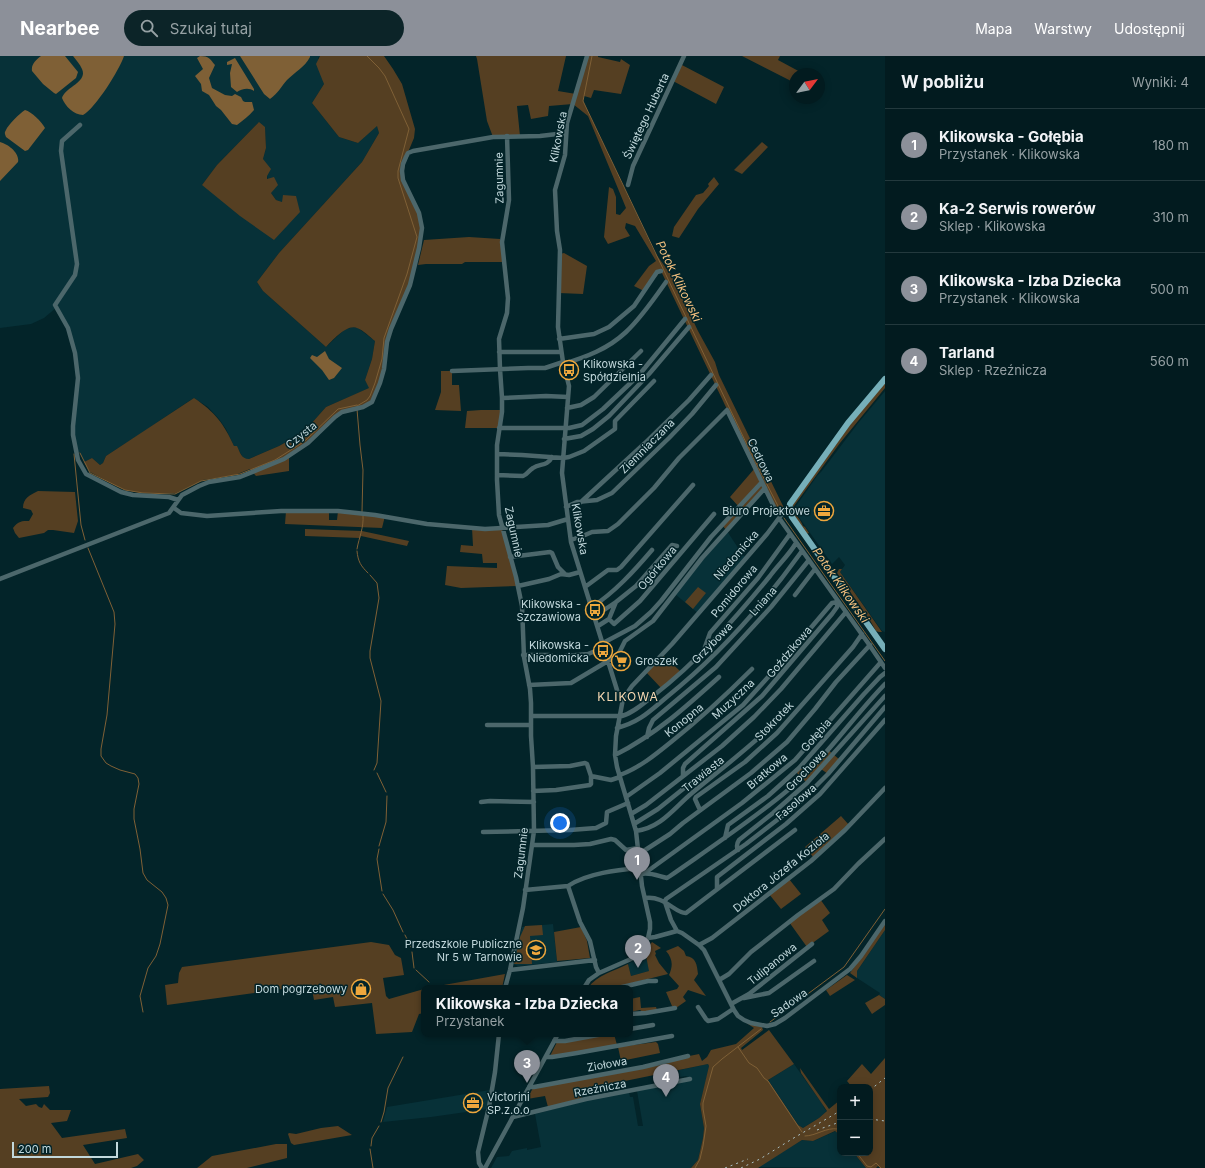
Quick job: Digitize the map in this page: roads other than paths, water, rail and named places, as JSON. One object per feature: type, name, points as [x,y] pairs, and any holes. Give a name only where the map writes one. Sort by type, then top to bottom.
[{"type":"main road","name":"Niedomicka","points":[[788,508],[848,423],[885,379]]},
{"type":"main road","points":[[788,508],[792,516],[885,649]]},
{"type":"street","name":"Klikowska","points":[[587,56],[567,123],[565,156],[555,190],[557,231],[560,252],[558,326],[561,352],[568,386],[568,408],[562,473],[571,540],[617,690],[623,699]]},
{"type":"street","name":"Świętego Huberta","points":[[628,185],[633,166],[684,56]]},
{"type":"street","points":[[80,125],[62,141],[60,151],[77,264],[75,275],[55,305],[68,328],[77,367],[78,378],[73,426],[78,460],[86,474],[121,492],[133,495],[169,497],[178,500]]},
{"type":"street","name":"Zagumnie","points":[[506,985],[523,908],[534,831],[530,685],[524,655],[523,616],[518,586],[499,515],[497,475],[502,398],[499,338],[507,313],[508,298],[502,242],[509,200],[507,136],[540,136],[566,133]]},
{"type":"street","name":"Czysta","points":[[174,508],[182,495],[209,482],[240,477],[284,459],[308,443],[342,412],[363,407],[372,402],[384,369],[387,342],[391,329],[404,302],[412,280],[422,228],[418,213],[403,180],[403,164],[408,153],[413,150],[507,136]]},
{"type":"street","points":[[559,339],[594,334],[609,327],[634,306],[657,272],[661,271]]},
{"type":"street","points":[[452,371],[544,368],[585,357],[606,347],[627,332],[666,282]]},
{"type":"street","points":[[500,428],[550,429],[569,428],[582,425],[603,410],[646,367],[685,319]]},
{"type":"street","points":[[564,439],[581,436],[593,429],[609,416],[649,374],[689,327]]},
{"type":"street","points":[[568,408],[582,405],[594,397],[641,351]]},
{"type":"street","points":[[499,352],[561,352]]},
{"type":"street","name":"Ziemniaczana","points":[[580,502],[646,443],[689,400],[711,375]]},
{"type":"street","points":[[498,454],[563,458],[584,451],[615,429],[615,421],[654,381]]},
{"type":"street","name":"Ziemniaczana","points":[[566,507],[580,502],[597,500],[612,492],[692,414],[716,385]]},
{"type":"street","points":[[502,398],[546,396],[568,397]]},
{"type":"street","name":"Cedrowa","points":[[571,540],[592,532],[608,531],[618,524],[650,492],[679,458],[727,410],[775,509],[790,534],[885,668]]},
{"type":"street","points":[[497,475],[527,475],[532,468],[547,464],[552,457]]},
{"type":"street","points":[[524,655],[550,655],[555,657],[588,654],[635,626],[651,612],[711,537],[762,482]]},
{"type":"street","points":[[585,587],[608,570],[617,570],[621,567],[693,485]]},
{"type":"street","points":[[530,685],[571,683],[618,655],[625,641],[653,621],[702,558],[765,488]]},
{"type":"street","points":[[0,579],[169,513],[174,508],[181,513],[207,516],[281,511],[338,511],[375,515],[427,524],[478,529],[502,529],[548,525],[568,519]]},
{"type":"street","name":"Niedomicka","points":[[623,699],[629,689],[672,644],[788,508]]},
{"type":"street","name":"Ogórkowa","points":[[609,619],[614,624],[633,609],[714,514]]},
{"type":"street","name":"Pomidorowa","points":[[694,661],[695,657],[706,646],[710,633],[758,578],[790,534]]},
{"type":"street","name":"Pomidorowa","points":[[619,715],[624,715],[640,706],[694,661],[753,598],[796,543]]},
{"type":"street","points":[[595,616],[636,586],[672,545],[677,546]]},
{"type":"street","points":[[592,607],[608,596],[630,575],[652,550]]},
{"type":"street","name":"Grzybowa","points":[[617,728],[632,724],[646,715],[701,667],[758,607],[802,551]]},
{"type":"street","points":[[510,557],[550,552],[552,553],[558,566],[565,574]]},
{"type":"street","name":"Lniana","points":[[647,737],[648,728],[652,720],[716,667],[771,607],[809,560]]},
{"type":"street","points":[[796,595],[815,569]]},
{"type":"street","points":[[518,586],[549,580],[565,574],[570,575],[580,572]]},
{"type":"street","points":[[598,626],[609,619],[616,602]]},
{"type":"street","name":"Goździkowa","points":[[683,776],[683,768],[685,764],[738,718],[774,684],[832,614],[837,607],[838,602]]},
{"type":"street","name":"Muzyczna","points":[[626,797],[660,773],[734,713],[768,677],[832,603],[838,602]]},
{"type":"street","name":"Goździkowa","points":[[631,814],[646,805],[736,735],[769,703],[846,612]]},
{"type":"street","name":"Stokrotek","points":[[700,810],[695,799],[696,797],[745,762],[777,733],[853,647],[862,634]]},
{"type":"street","name":"Stokrotek","points":[[639,854],[670,834],[751,773],[787,742],[836,682],[870,645]]},
{"type":"street","name":"Bratkowa","points":[[643,874],[736,808],[795,760],[881,662]]},
{"type":"street","name":"Konopna","points":[[620,776],[644,763],[692,725],[725,696],[752,669]]},
{"type":"street","name":"Gołębia","points":[[725,838],[728,825],[768,796],[799,768],[864,694],[885,673]]},
{"type":"street","points":[[615,755],[647,737],[681,711],[719,677]]},
{"type":"street","name":"Gołębia","points":[[643,874],[658,875],[667,878],[725,838],[788,790],[808,771],[885,684]]},
{"type":"street","name":"Grochowa","points":[[738,850],[736,847],[739,840],[808,784],[885,696]]},
{"type":"street","points":[[586,985],[589,980],[599,973],[636,955],[645,946],[648,938],[650,922],[642,886],[643,874],[640,868],[636,831],[615,755],[617,728],[623,699]]},
{"type":"street","name":"Grochowa","points":[[665,902],[666,899],[738,850],[780,818],[816,787],[885,707]]},
{"type":"street","points":[[531,716],[619,715]]},
{"type":"street","name":"Fasolowa","points":[[716,889],[717,877],[786,824],[820,794],[885,720]]},
{"type":"street","name":"Trawiasta","points":[[636,831],[646,830],[660,823],[692,793],[736,758],[776,722]]},
{"type":"street","points":[[487,725],[531,725]]},
{"type":"street","points":[[533,767],[570,766],[585,763],[587,764],[591,776],[590,785],[556,790],[533,791]]},
{"type":"street","points":[[634,824],[658,809],[708,769]]},
{"type":"street","points":[[591,776],[611,780],[620,776]]},
{"type":"street","name":"Doktora Józefa Kozioła","points":[[699,944],[712,938],[723,930],[811,861],[845,830],[885,788]]},
{"type":"street","points":[[481,802],[534,802]]},
{"type":"street","points":[[483,832],[596,828],[606,823],[607,812],[628,803]]},
{"type":"street","name":"Fasolowa","points":[[665,902],[683,913],[689,911],[795,830]]},
{"type":"street","points":[[533,845],[590,844],[611,839],[615,840],[626,850],[638,848]]},
{"type":"street","points":[[718,980],[729,974],[751,952],[834,889],[885,839]]},
{"type":"street","points":[[525,890],[568,886],[591,876],[640,868]]},
{"type":"street","points":[[568,886],[580,922],[590,942],[599,973]]},
{"type":"street","points":[[645,898],[665,902],[671,920],[677,931],[648,938]]},
{"type":"street","name":"Sadowa","points":[[677,931],[699,944],[704,950],[718,980],[738,1016],[751,1023],[764,1026],[775,1024],[850,969],[861,956],[885,921]]},
{"type":"street","name":"Tulipanowa","points":[[731,1004],[742,998],[812,944]]},
{"type":"street","points":[[510,970],[595,960]]},
{"type":"street","name":"Tulipanowa","points":[[742,998],[769,993],[814,961]]},
{"type":"street","points":[[631,985],[648,981],[656,981]]},
{"type":"street","points":[[698,1007],[708,1021],[718,1019],[733,1008]]},
{"type":"street","points":[[633,1014],[675,1008]]},
{"type":"street","points":[[633,1028],[652,1025]]},
{"type":"street","points":[[546,1057],[577,1054],[672,1036]]},
{"type":"street","points":[[482,1168],[479,1162],[479,1145],[489,1107],[499,1037]]},
{"type":"street","points":[[485,1168],[556,1037]]},
{"type":"street","points":[[554,1041],[584,1037]]},
{"type":"street","name":"Ziołowa","points":[[529,1087],[534,1088],[644,1067],[688,1056]]},
{"type":"street","name":"Rzeźnicza","points":[[513,1117],[571,1102],[690,1079]]},
{"type":"waterway","points":[[357,406],[367,400],[375,383],[382,359],[384,338],[407,274],[417,237],[398,178],[398,171],[409,129],[385,76],[367,56]]},
{"type":"waterway","name":"Potok Klikowski","points":[[592,56],[583,101],[750,451],[780,510]]},
{"type":"waterway","points":[[80,453],[90,473],[125,490],[143,493],[175,494],[201,481],[240,474],[275,460],[305,441],[338,409],[357,405]]},
{"type":"waterway","points":[[357,409],[363,470],[362,512]]},
{"type":"waterway","points":[[74,454],[81,525],[85,540]]},
{"type":"waterway","points":[[357,549],[362,528],[363,515]]},
{"type":"waterway","name":"Potok Klikowski","points":[[784,518],[885,661]]},
{"type":"waterway","points":[[88,548],[114,612],[115,624],[107,715],[101,756],[106,763],[111,766],[135,774],[138,778],[139,784],[134,809],[134,819],[143,873],[147,880],[162,892],[168,905],[160,944],[156,956],[148,968],[140,996],[143,1012]]},
{"type":"waterway","points":[[357,551],[360,564],[368,573]]},
{"type":"waterway","points":[[370,575],[377,583],[379,598],[370,651],[370,658],[381,701],[377,763],[374,770]]},
{"type":"waterway","points":[[377,773],[386,792]]},
{"type":"waterway","points":[[379,846],[386,822],[387,796]]},
{"type":"waterway","points":[[379,849],[377,859],[382,891]]},
{"type":"waterway","points":[[383,894],[393,910],[403,932]]},
{"type":"waterway","name":"Potok Klikowski","points":[[770,1022],[844,967],[885,909]]},
{"type":"waterway","points":[[405,935],[411,947]]},
{"type":"waterway","points":[[412,952],[414,968]]},
{"type":"waterway","points":[[416,970],[429,982]]},
{"type":"waterway","name":"Potok Klikowski","points":[[695,1168],[700,1159],[703,1146],[706,1126],[703,1103],[713,1067],[761,1029]]},
{"type":"waterway","name":"Potok Klikowski","points":[[738,1047],[749,1063],[757,1068],[768,1081],[802,1132]]},
{"type":"waterway","points":[[381,1122],[388,1088],[403,1057]]},
{"type":"waterway","points":[[371,1146],[372,1138],[379,1126]]},
{"type":"waterway","name":"Potok Klikowski","points":[[805,1136],[813,1135],[825,1130],[837,1129]]},
{"type":"waterway","points":[[370,1149],[373,1168]]},
{"type":"waterway","name":"Potok Klikowski","points":[[859,1156],[867,1166],[871,1167],[876,1163],[881,1168]]},
{"type":"railway","points":[[873,1088],[885,1078]]},
{"type":"railway","points":[[741,1168],[760,1159],[837,1113]]},
{"type":"railway","points":[[873,1119],[885,1121]]},
{"type":"railway","points":[[817,1130],[837,1123]]},
{"type":"railway","points":[[725,1168],[748,1159]]},
{"type":"place","name":"Klikowska - Spółdzielnia","points":[[569,370]]},
{"type":"place","name":"Biuro Projektowe","points":[[824,511]]},
{"type":"place","name":"Klikowska - Szczawiowa","points":[[595,610]]},
{"type":"place","name":"Klikowska - Niedomicka","points":[[603,651]]},
{"type":"place","name":"Groszek","points":[[621,661]]},
{"type":"place","name":"Klikowska - Gołębia","points":[[637,880]]},
{"type":"place","name":"Przedszkole Publiczne Nr 5 w Tarnowie","points":[[536,950]]},
{"type":"place","name":"Ka-2 Serwis rowerów","points":[[638,968]]},
{"type":"place","name":"Dom pogrzebowy","points":[[361,989]]},
{"type":"place","name":"Klikowska - Izba Dziecka","points":[[527,1083]]},
{"type":"place","name":"Tarland","points":[[666,1097]]},
{"type":"place","name":"Victorini SP.z.o.o","points":[[473,1103]]},
{"type":"district","name":"KLIKOWA","points":[[628,696]]}]
